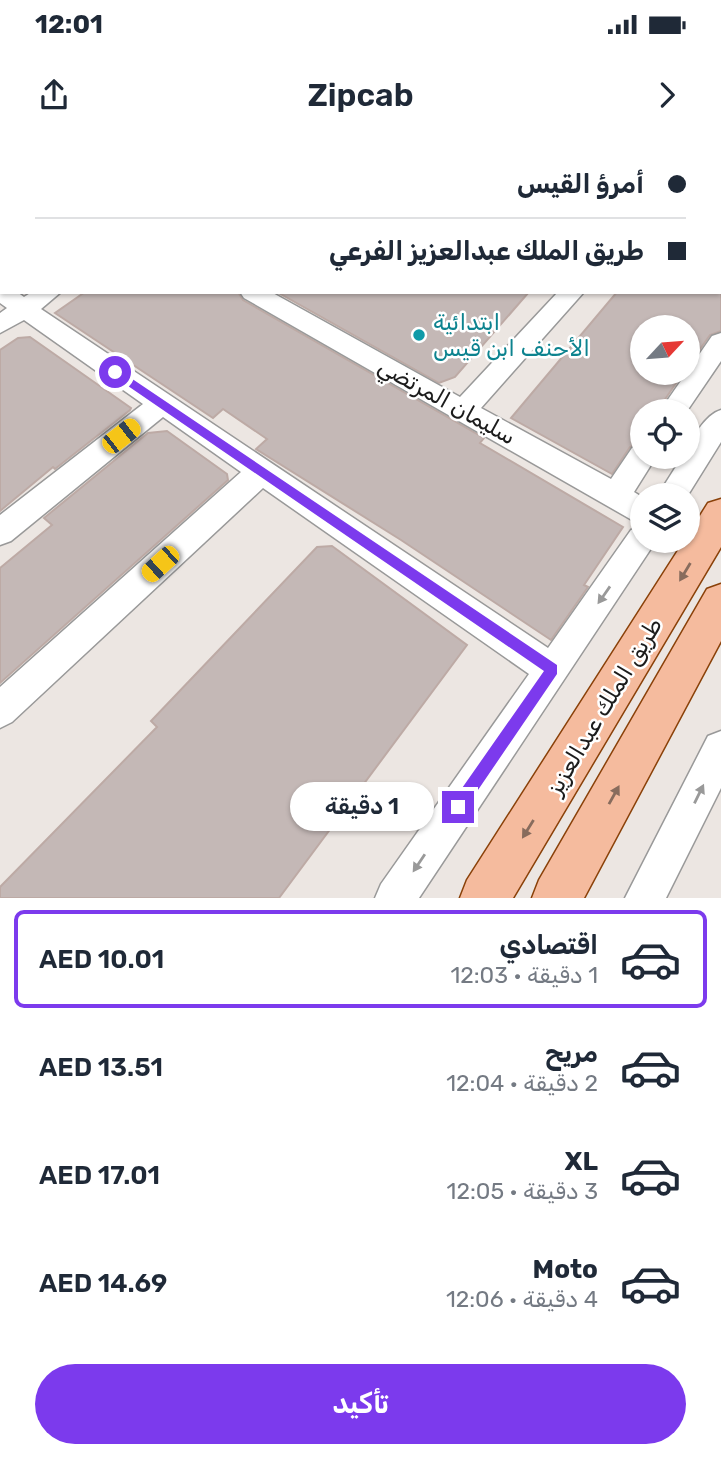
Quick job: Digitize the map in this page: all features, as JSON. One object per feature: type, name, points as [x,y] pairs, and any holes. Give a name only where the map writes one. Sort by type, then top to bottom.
[{"type":"main road","name":"طريق الملك عبدالعزيز","points":[[485,898],[721,514]]},
{"type":"main road","points":[[557,898],[721,602]]},
{"type":"street","points":[[3,294],[552,670]]},
{"type":"street","points":[[0,325],[46,294]]},
{"type":"street","name":"سليمان المرتضي","points":[[256,294],[630,504]]},
{"type":"street","points":[[464,410],[570,294]]},
{"type":"street","points":[[681,399],[721,342]]},
{"type":"street","points":[[0,532],[161,404]]},
{"type":"street","points":[[680,483],[721,419]]},
{"type":"street","points":[[615,495],[633,469]]},
{"type":"street","points":[[0,710],[261,472]]},
{"type":"street","points":[[396,898],[632,553]]},
{"type":"street","points":[[645,898],[721,749]]},
{"type":"building","points":[[82,294],[239,294],[243,300],[484,438],[480,443],[623,527],[584,585],[588,587],[551,640],[401,540],[256,449],[267,439],[223,409],[213,418],[55,313]]},
{"type":"building","name":"ابتدائية الأحنف ابن قيس","points":[[281,294],[527,294],[455,377],[439,383]]},
{"type":"building","points":[[615,294],[721,294],[721,331],[710,335],[700,349],[700,315],[630,315],[630,385],[675,385],[665,399],[630,399],[630,447],[612,474],[511,418]]},
{"type":"building","points":[[30,337],[131,408],[0,511],[0,350],[18,338]]},
{"type":"building","points":[[167,431],[227,474],[228,480],[0,683],[0,568],[52,525],[44,518],[148,433]]},
{"type":"building","points":[[332,546],[467,645],[279,898],[0,898],[0,887],[157,727],[151,721],[317,547]]},
{"type":"place","name":"ابتدائية الأحنف ابن قيس","points":[[419,335]]},
{"type":"route","points":[[115,372],[552,670],[458,807]]}]
